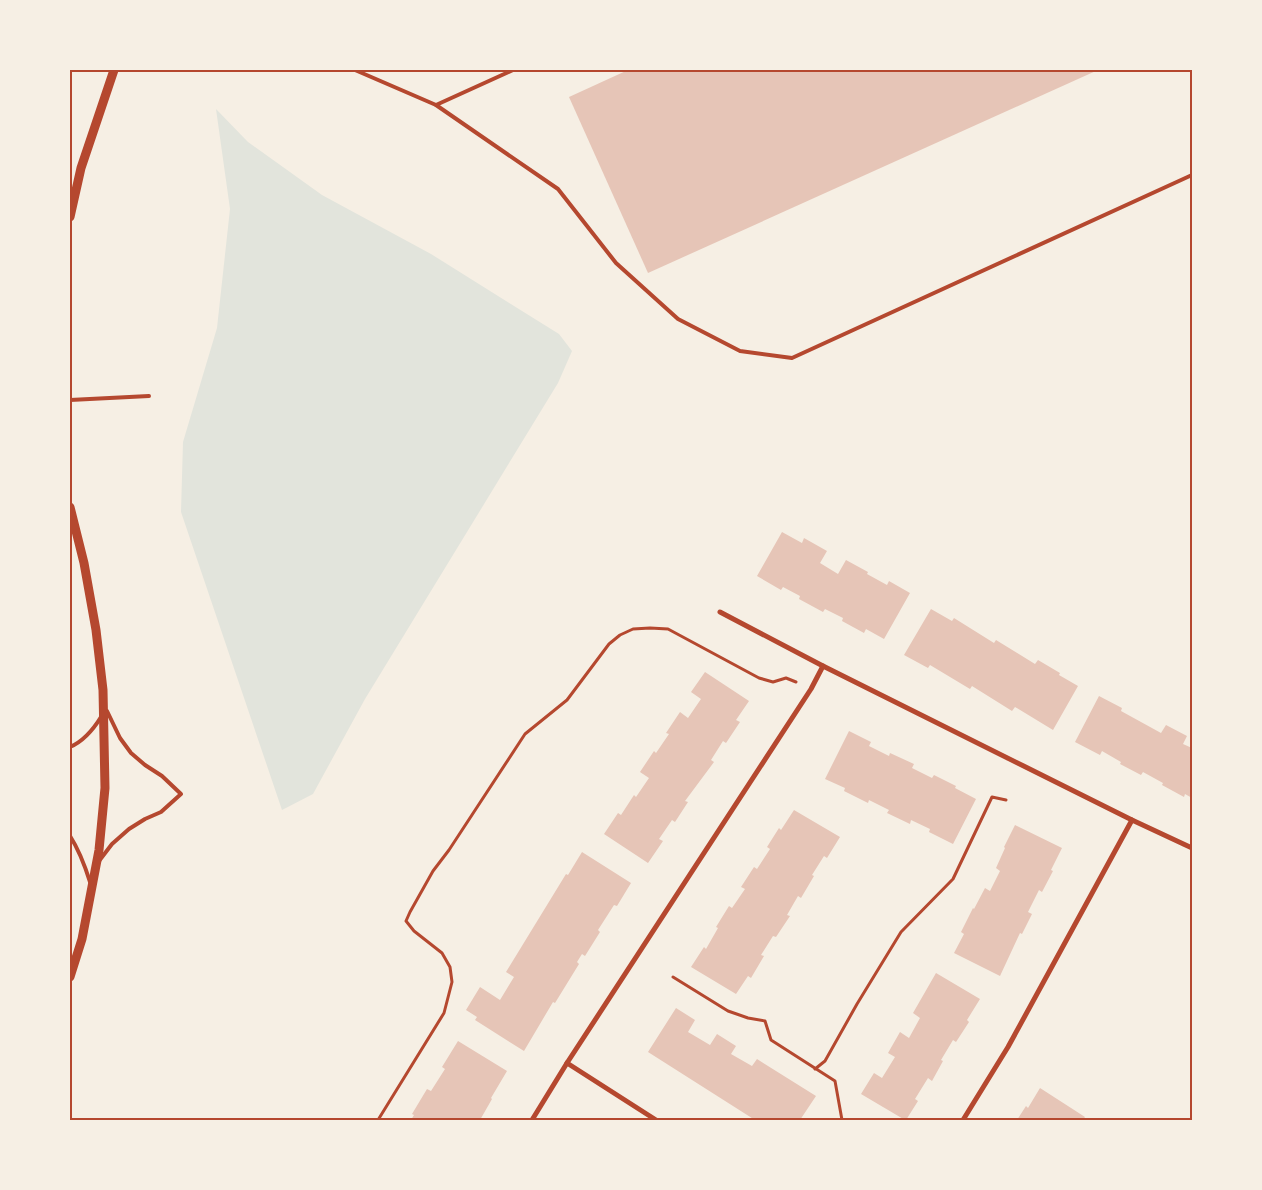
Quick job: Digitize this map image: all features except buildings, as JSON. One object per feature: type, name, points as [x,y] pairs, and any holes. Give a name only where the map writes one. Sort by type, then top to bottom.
[{"type":"street","points":[[70,217],[81,168],[114,70]]},
{"type":"street","points":[[70,507],[84,563],[96,630],[103,708],[105,788],[99,850],[82,939],[70,977]]},
{"type":"street","points":[[720,612],[823,666],[1192,848]]},
{"type":"street","points":[[532,1120],[566,1063],[811,689],[823,666]]},
{"type":"street","points":[[963,1120],[1008,1048],[1132,820]]},
{"type":"street","points":[[566,1063],[656,1120]]},
{"type":"lane","points":[[355,70],[436,105],[558,190],[616,263],[678,319],[740,351],[792,358],[1192,174]]},
{"type":"lane","points":[[436,105],[513,70]]},
{"type":"lane","points":[[70,400],[149,396]]},
{"type":"lane","points":[[70,747],[79,743],[95,726],[103,708]]},
{"type":"lane","points":[[96,865],[112,844],[129,829],[161,812],[181,794],[162,776],[131,753],[103,708]]},
{"type":"lane","points":[[70,836],[76,844],[92,887]]},
{"type":"path","points":[[378,1120],[444,1013],[452,982],[450,967],[442,953],[414,931],[406,921],[410,912],[432,871],[449,850],[525,734],[567,700],[609,644],[620,635],[633,629],[668,629],[759,678],[773,682],[786,678],[811,689]]},
{"type":"path","points":[[815,1068],[825,1061],[901,932],[953,879],[992,797],[1006,800]]},
{"type":"path","points":[[673,977],[728,1011],[748,1018],[765,1021],[771,1040],[834,1082],[842,1120]]},
{"type":"shaded area","points":[[216,109],[248,142],[322,195],[431,254],[559,334],[572,351],[558,383],[365,699],[313,794],[282,810],[181,512],[183,442],[217,328],[230,209]]}]
